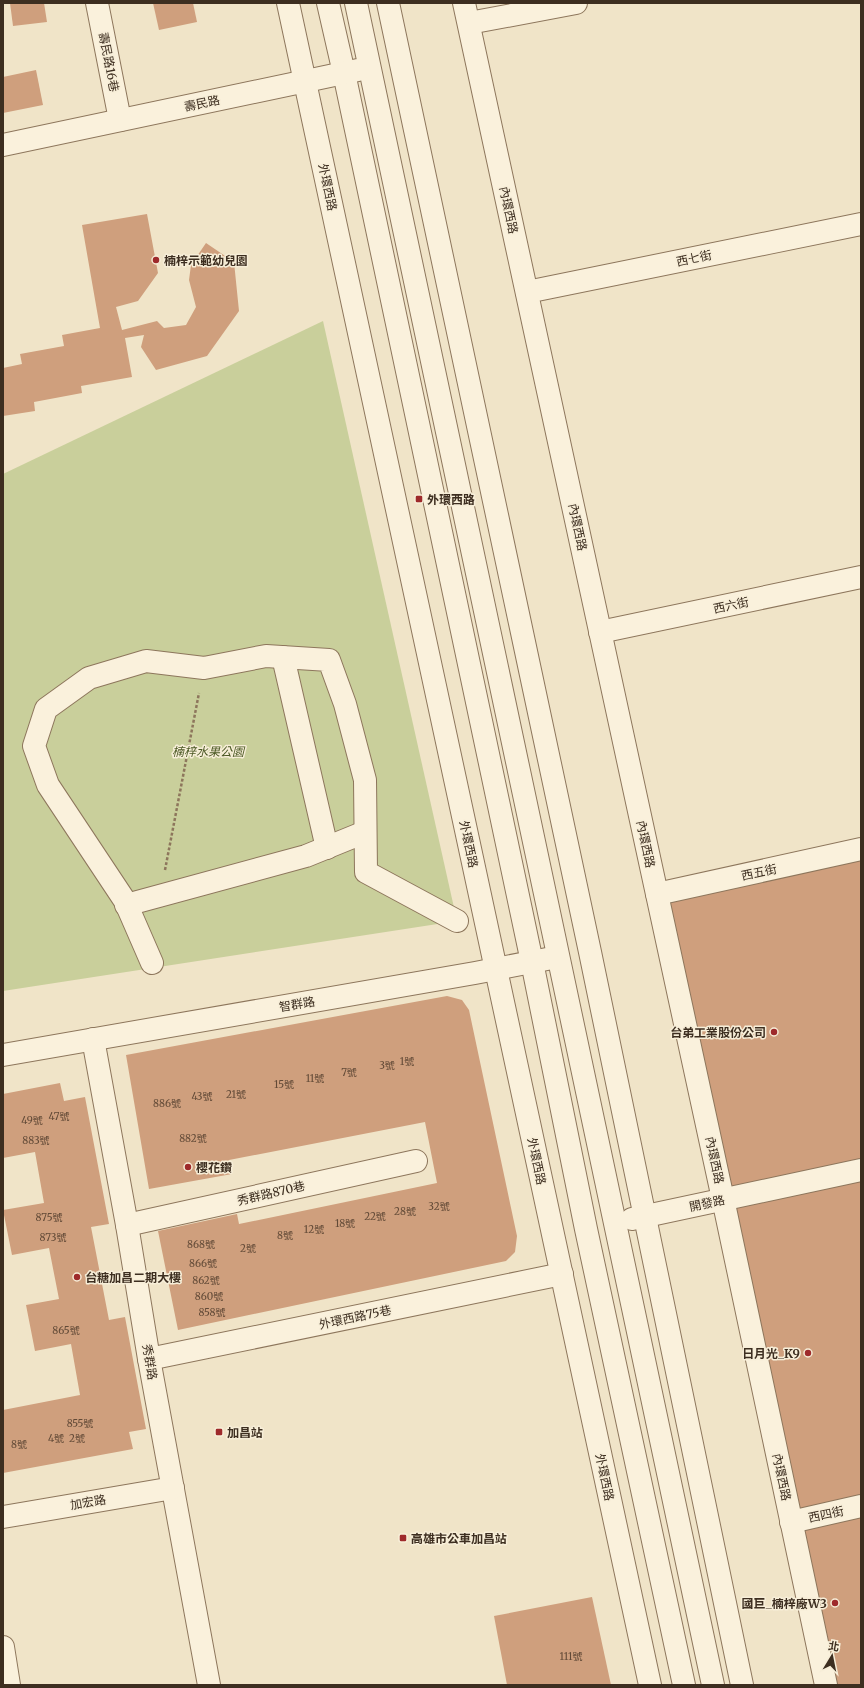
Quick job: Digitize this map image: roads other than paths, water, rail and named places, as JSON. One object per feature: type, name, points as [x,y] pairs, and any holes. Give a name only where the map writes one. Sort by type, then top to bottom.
[{"type":"street","name":"壽民路16巷","points":[[97,3],[120,120]]},
{"type":"street","name":"外環西路","points":[[288,3],[650,1685]]},
{"type":"street","points":[[328,3],[532,962],[586,1229],[684,1685]]},
{"type":"street","points":[[356,3],[713,1685]]},
{"type":"street","points":[[388,3],[590,952],[742,1685]]},
{"type":"street","points":[[466,13],[576,3]]},
{"type":"street","name":"內環西路","points":[[466,13],[723,1199],[826,1685]]},
{"type":"street","name":"壽民路","points":[[3,145],[400,61]]},
{"type":"street","name":"西七街","points":[[527,292],[861,224]]},
{"type":"street","name":"西六街","points":[[600,632],[861,577]]},
{"type":"street","points":[[152,963],[126,905],[48,785],[34,746],[46,709],[90,678],[146,662],[204,668],[266,656],[329,660],[345,704],[365,780],[366,872],[457,921]]},
{"type":"street","points":[[283,657],[327,848]]},
{"type":"street","points":[[126,905],[306,856],[365,832]]},
{"type":"street","name":"西五街","points":[[657,894],[861,849]]},
{"type":"street","name":"智群路","points":[[3,1055],[496,970],[559,956],[590,952]]},
{"type":"street","name":"秀群路","points":[[93,1039],[127,1225],[149,1359],[209,1685]]},
{"type":"street","name":"秀群路870巷","points":[[127,1225],[416,1161]]},
{"type":"street","name":"開發路","points":[[553,1236],[861,1170]]},
{"type":"street","name":"外環西路75巷","points":[[149,1359],[562,1274]]},
{"type":"street","name":"加宏路","points":[[3,1517],[173,1488]]},
{"type":"street","name":"西四街","points":[[791,1522],[861,1506]]},
{"type":"street","points":[[3,1647],[9,1685]]},
{"type":"place","name":"楠梓示範幼兒園","points":[[156,260]]},
{"type":"place","name":"外環西路","points":[[419,499]]},
{"type":"place","name":"台弟工業股份公司","points":[[774,1032]]},
{"type":"place","name":"櫻花鑽","points":[[188,1167]]},
{"type":"place","name":"台糖加昌二期大樓","points":[[77,1277]]},
{"type":"place","name":"日月光_K9","points":[[808,1353]]},
{"type":"place","name":"加昌站","points":[[219,1432]]},
{"type":"place","name":"高雄市公車加昌站","points":[[403,1538]]},
{"type":"place","name":"國巨_楠梓廠W3","points":[[835,1603]]},
{"type":"park label","name":"楠梓水果公園","points":[[208,751]]}]
